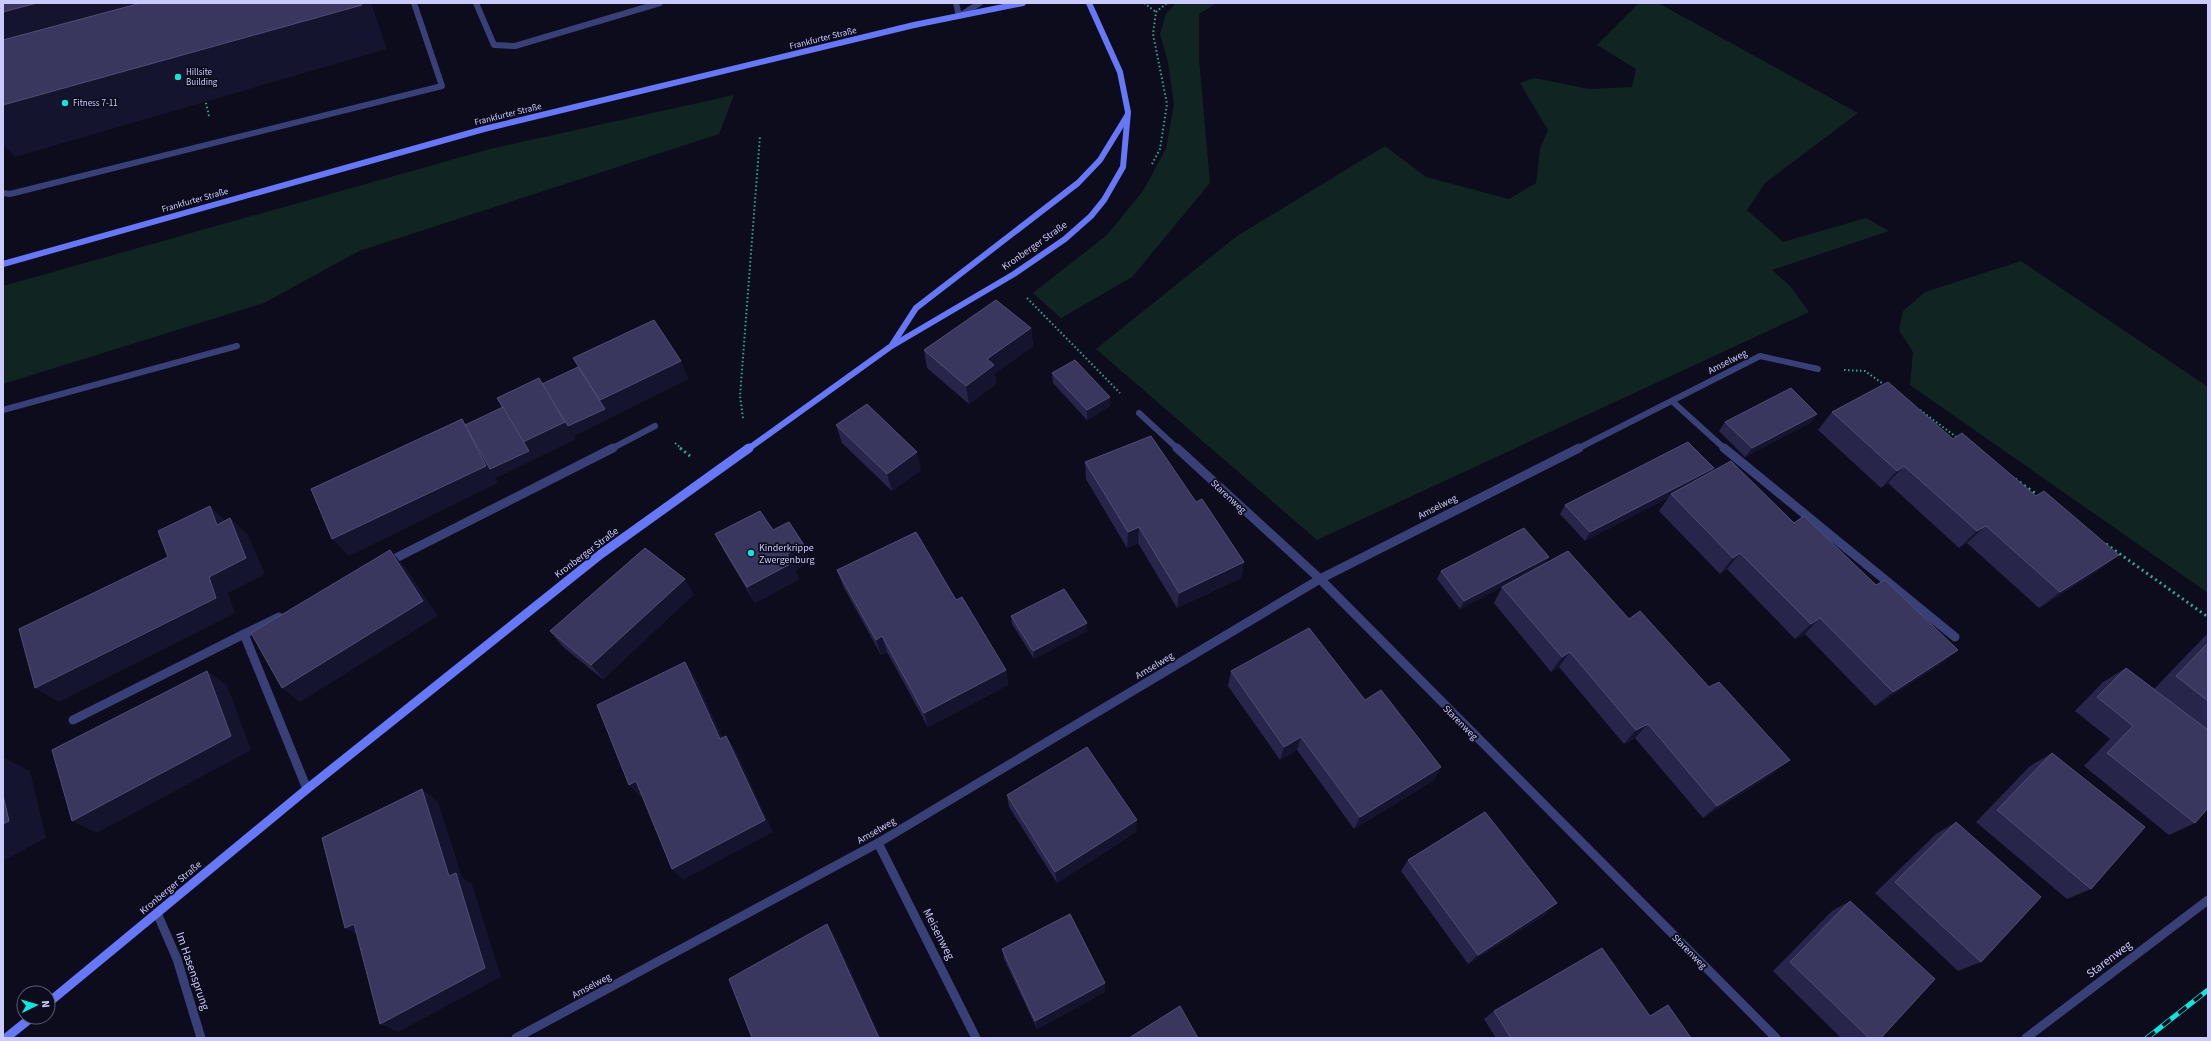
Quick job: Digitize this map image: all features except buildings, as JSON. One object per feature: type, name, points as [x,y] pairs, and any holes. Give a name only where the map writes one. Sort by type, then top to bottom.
[{"type":"street","points":[[3,193],[10,194],[442,86],[414,3]]},
{"type":"street","points":[[476,3],[494,45],[515,46],[660,3]]},
{"type":"street","points":[[956,3],[959,16],[980,3]]},
{"type":"street","name":"Frankfurter Straße","points":[[3,264],[484,129],[959,16],[1023,3]]},
{"type":"street","name":"Kronberger Straße","points":[[56,996],[307,789],[601,554],[747,451],[890,347],[1014,274],[1065,240],[1091,216],[1104,200],[1123,167],[1128,112],[1120,72],[1089,3]]},
{"type":"street","name":"Kronberger Straße","points":[[890,347],[916,308],[1078,183],[1100,160],[1128,112]]},
{"type":"street","points":[[3,410],[237,346]]},
{"type":"street","name":"Amselweg","points":[[516,1038],[878,843],[1320,579],[1760,356],[1818,369]]},
{"type":"street","points":[[1672,401],[1744,466],[1955,637]]},
{"type":"street","name":"Starenweg","points":[[1139,413],[1320,579],[1776,1038]]},
{"type":"street","points":[[379,566],[656,426]]},
{"type":"street","points":[[73,720],[287,613]]},
{"type":"street","points":[[244,634],[307,789]]},
{"type":"street","name":"Meisenweg","points":[[878,843],[976,1038]]},
{"type":"street","name":"Starenweg","points":[[2026,1038],[2208,900]]},
{"type":"street","name":"Im Hasensprung","points":[[157,913],[177,959],[201,1038]]},
{"type":"street","points":[[6,1038],[22,1025]]},
{"type":"path","points":[[1144,3],[1156,12]]},
{"type":"path","points":[[205,96],[214,143]]},
{"type":"path","points":[[747,451],[740,396],[760,136]]},
{"type":"path","points":[[1026,297],[1139,413]]},
{"type":"path","points":[[1818,369],[1865,371],[1891,390]]},
{"type":"path","points":[[1917,408],[1962,441]]},
{"type":"path","points":[[656,426],[713,475]]},
{"type":"path","points":[[2014,478],[2040,496]]},
{"type":"path","points":[[2104,543],[2208,617]]},
{"type":"green space","points":[[1176,3],[1217,3],[1199,14],[1199,59],[1210,183],[1132,277],[1061,318],[1033,293],[1107,235],[1143,191],[1166,149],[1174,104],[1168,62],[1160,34],[1166,14]]},
{"type":"green space","points":[[1639,3],[1658,3],[1858,113],[1765,183],[1747,210],[1783,242],[1866,218],[1889,231],[1772,270],[1790,286],[1809,312],[1317,540],[1096,349],[1237,236],[1385,146],[1426,177],[1509,199],[1536,183],[1540,149],[1548,130],[1520,83],[1534,78],[1589,89],[1632,87],[1636,69],[1597,45]]},
{"type":"green space","points":[[734,95],[719,134],[359,251],[264,303],[3,384],[3,286],[490,149]]},
{"type":"green space","points":[[2021,261],[2208,387],[2208,593],[1910,385],[1913,352],[1899,330],[1903,311],[1925,292]]},
{"type":"railway","points":[[2147,1038],[2208,990]]},
{"type":"place","name":"Hillsite Building","points":[[178,77]]},
{"type":"place","name":"Fitness 7-11","points":[[65,103]]},
{"type":"place","name":"Kinderkrippe Zwergenburg","points":[[751,553]]}]
